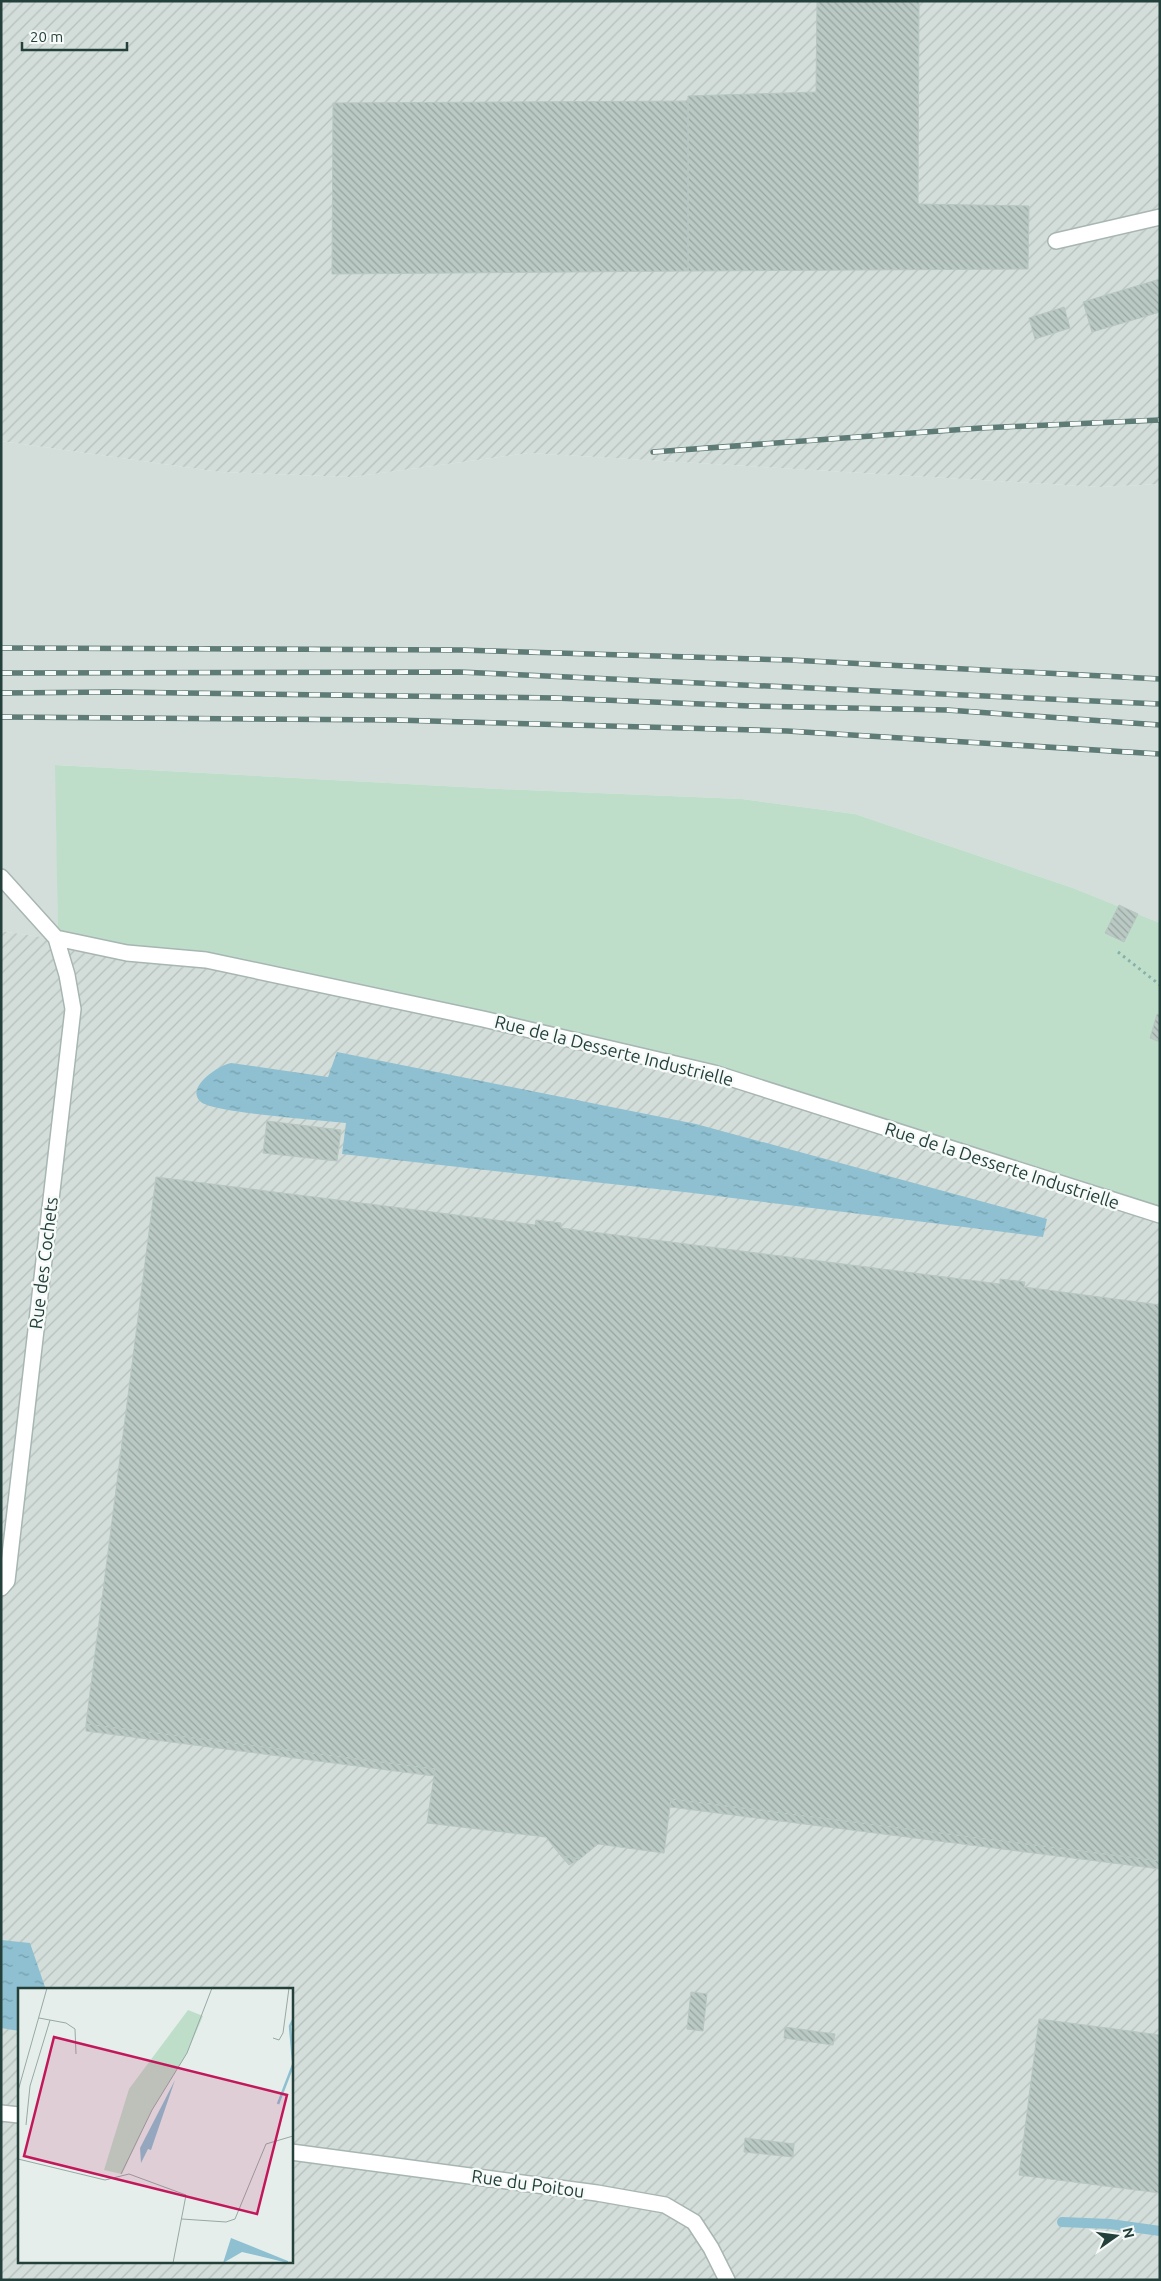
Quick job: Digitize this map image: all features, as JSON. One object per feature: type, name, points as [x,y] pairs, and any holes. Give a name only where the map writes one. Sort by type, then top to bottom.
[{"type":"street","points":[[1056,241],[1160,217]]},
{"type":"street","points":[[1,877],[56,938]]},
{"type":"street","name":"Rue de la Desserte Industrielle","points":[[56,938],[127,952],[206,960],[483,1019],[714,1074],[1160,1215]]},
{"type":"street","name":"Rue des Cochets","points":[[1,1588],[7,1581],[71,1039],[73,1009],[67,975],[56,938]]},
{"type":"street","points":[[1,2112],[18,2115]]},
{"type":"street","name":"Rue du Poitou","points":[[292,2152],[597,2193],[665,2205],[694,2222],[711,2248],[727,2280]]},
{"type":"path","points":[[1118,952],[1160,984]]},
{"type":"shaded area","points":[[1,1],[1160,1],[1160,484],[1099,487],[529,453],[351,477],[220,472],[1,441]]},
{"type":"shaded area","points":[[1,441],[220,472],[351,477],[529,453],[1099,487],[1160,484],[1160,923],[1073,888],[855,814],[742,799],[500,789],[56,765],[58,940],[1,931]]},
{"type":"shaded area","points":[[1,931],[205,962],[714,1076],[1160,1218],[1160,2280],[1,2280]]},
{"type":"green space","points":[[55,765],[500,789],[742,799],[855,814],[1073,888],[1160,923],[1160,1218],[714,1076],[205,962],[58,940]]},
{"type":"water","points":[[337,1052],[696,1124],[1047,1219],[1043,1237],[693,1193],[342,1154],[346,1123],[226,1110],[201,1102],[197,1096],[197,1090],[205,1078],[219,1068],[231,1063],[328,1077]]},
{"type":"water","points":[[1,1940],[30,1943],[45,1988],[18,1988],[18,2031],[1,2028]]},
{"type":"building","points":[[817,1],[919,1],[918,204],[1029,206],[1028,269],[688,271],[688,96],[816,92]]},
{"type":"building","points":[[688,101],[688,271],[332,274],[333,103]]},
{"type":"building","points":[[1160,279],[1160,312],[1092,332],[1083,302]]},
{"type":"building","points":[[1064,307],[1070,328],[1035,339],[1029,318]]},
{"type":"building","points":[[1119,905],[1138,914],[1124,942],[1105,933]]},
{"type":"building","points":[[1157,1014],[1160,1015],[1160,1042],[1150,1038]]},
{"type":"building","points":[[267,1121],[341,1130],[337,1161],[263,1153]]},
{"type":"building","points":[[156,1177],[535,1225],[536,1220],[561,1223],[561,1228],[1000,1284],[1000,1279],[1025,1282],[1024,1287],[1160,1305],[1160,1861],[671,1799],[664,1853],[598,1844],[580,1859],[561,1856],[546,1837],[427,1823],[435,1769],[86,1724]]},
{"type":"building","points":[[86,1724],[435,1769],[434,1776],[86,1731]]},
{"type":"building","points":[[671,1799],[1160,1861],[1160,1869],[670,1807]]},
{"type":"building","points":[[561,1856],[580,1859],[569,1865]]},
{"type":"building","points":[[691,1992],[707,1994],[703,2031],[687,2029]]},
{"type":"building","points":[[1039,2019],[1160,2035],[1160,2193],[1019,2175]]},
{"type":"building","points":[[785,2027],[835,2034],[833,2045],[784,2038]]},
{"type":"building","points":[[745,2138],[794,2144],[793,2157],[744,2152]]},
{"type":"waterway","points":[[1062,2222],[1110,2224],[1160,2231]]},
{"type":"railway","points":[[653,452],[981,428],[1160,420]]},
{"type":"railway","points":[[1,648],[461,650],[790,660],[1160,679]]},
{"type":"railway","points":[[1,673],[460,672],[1160,704]]},
{"type":"railway","points":[[1,693],[115,692],[555,698],[750,706],[947,710],[1160,725]]},
{"type":"railway","points":[[1,717],[395,720],[787,731],[1160,754]]}]
